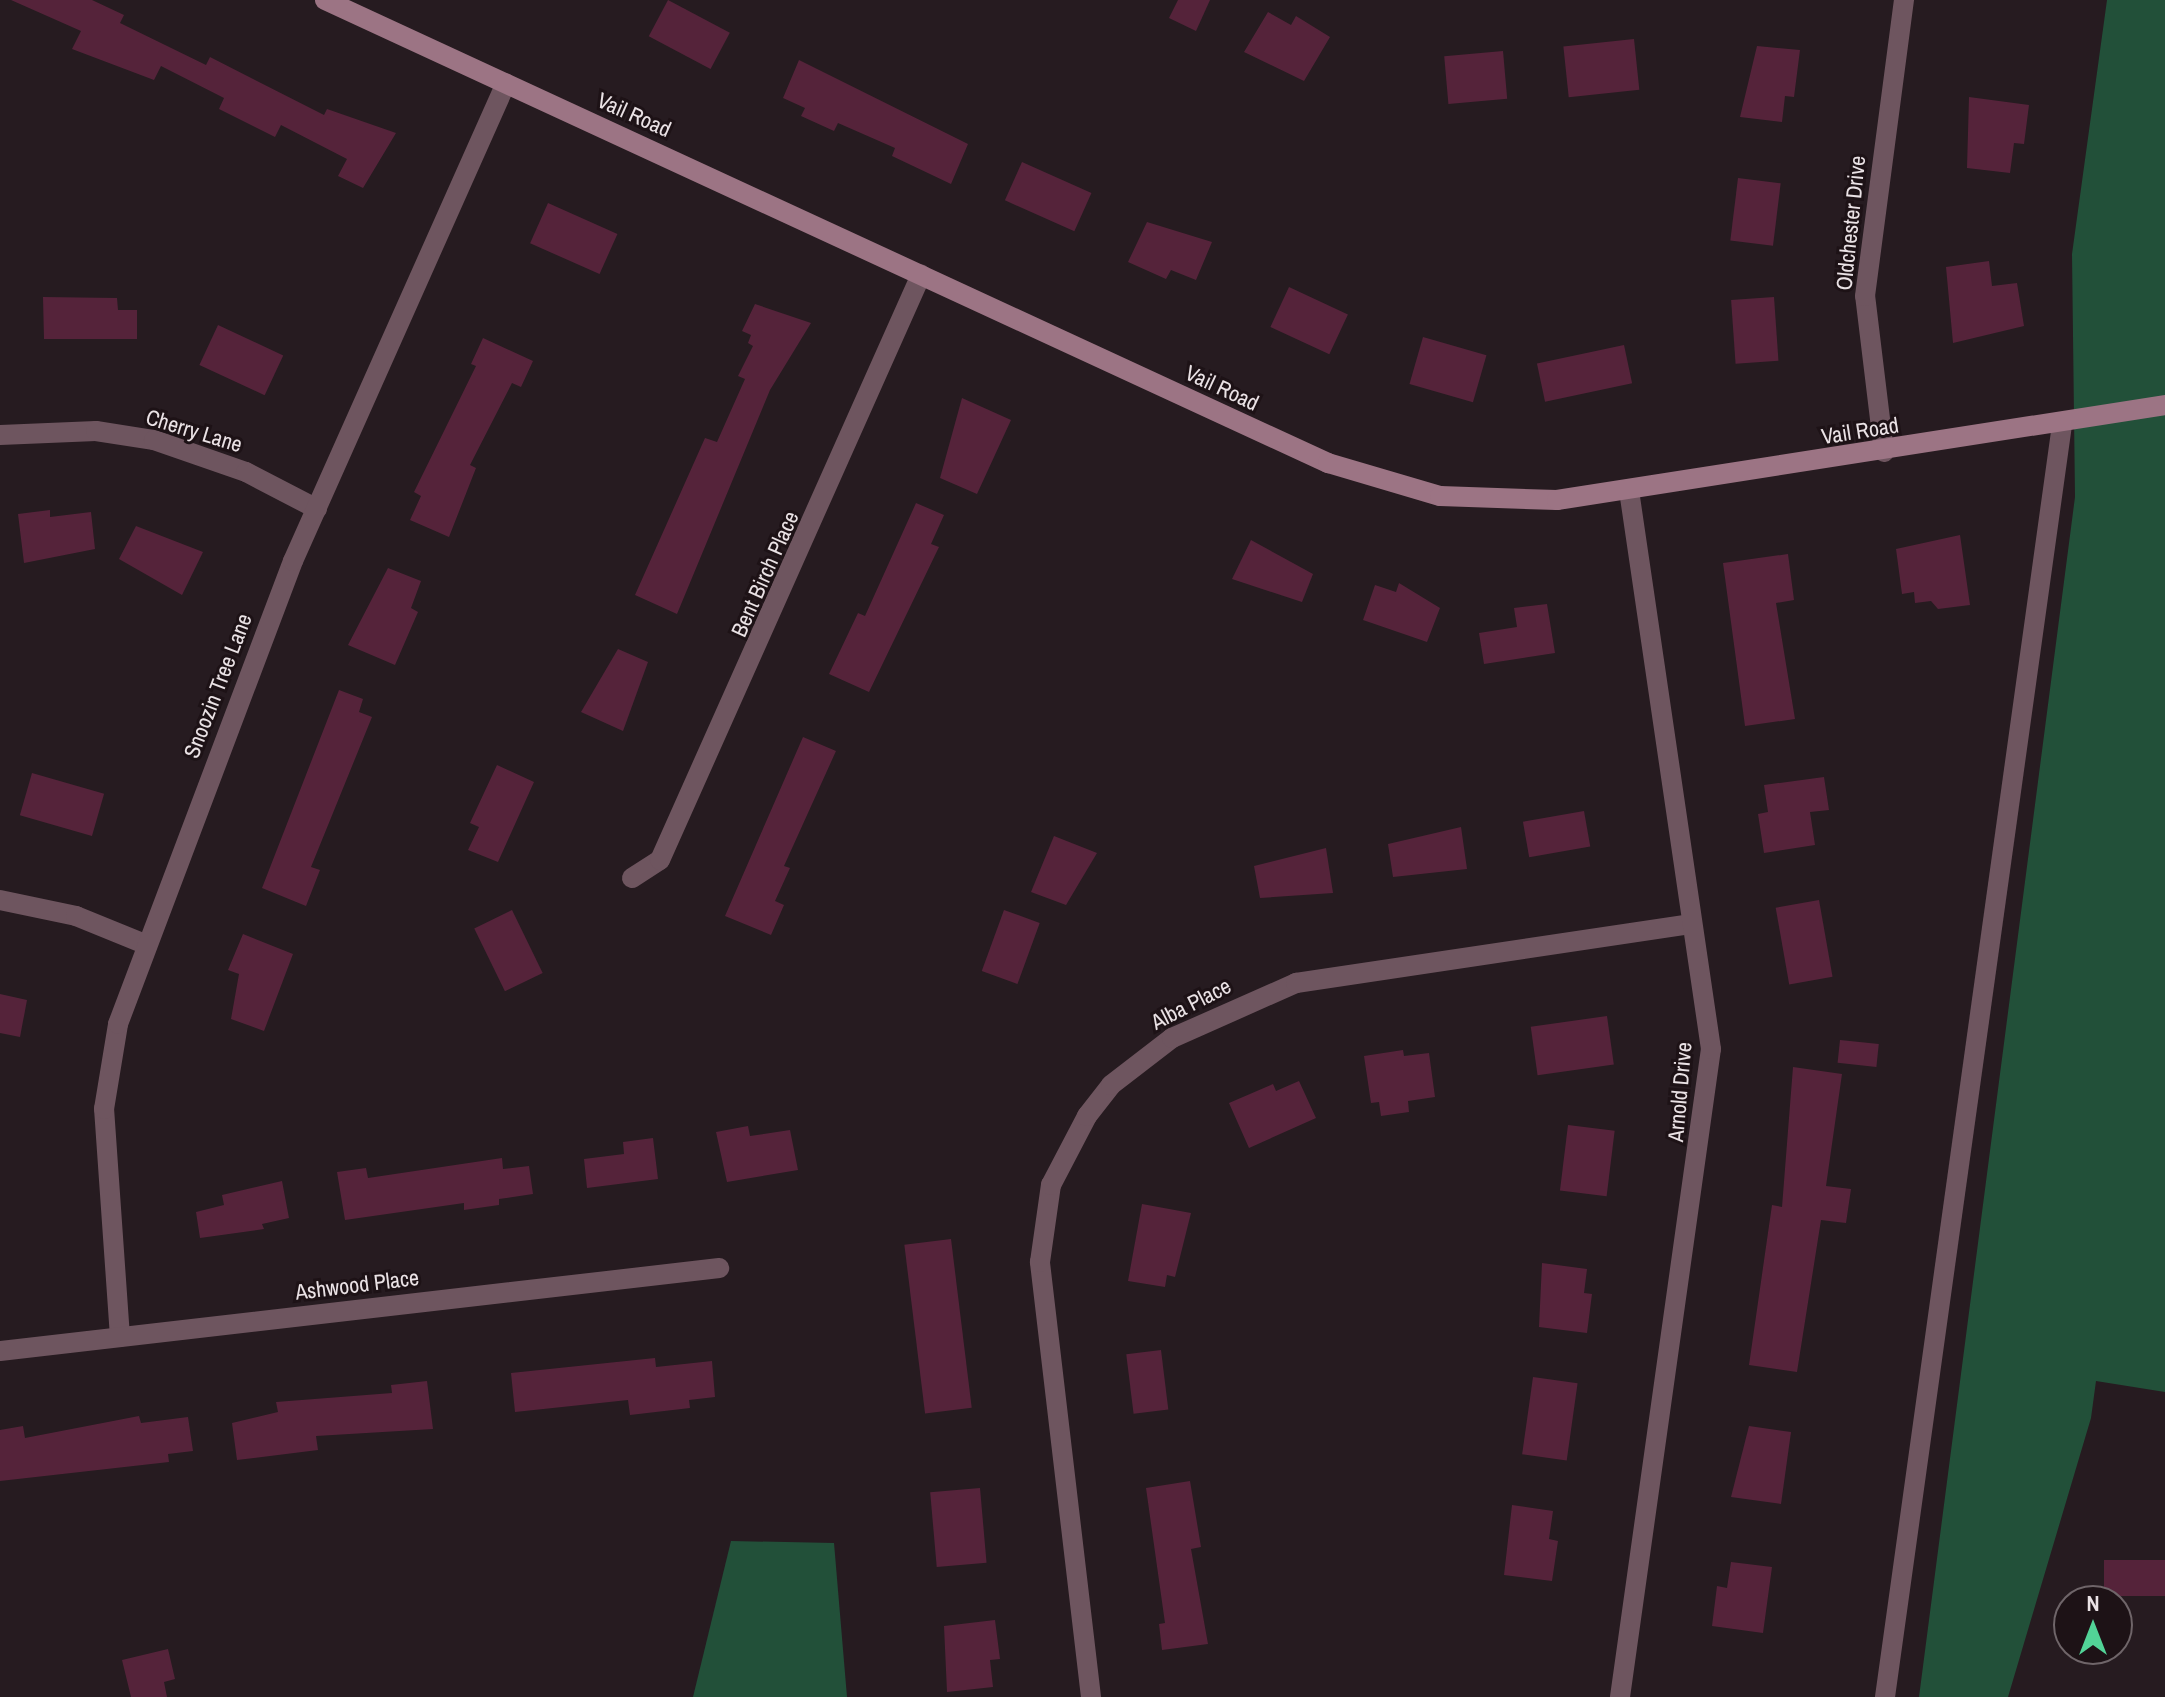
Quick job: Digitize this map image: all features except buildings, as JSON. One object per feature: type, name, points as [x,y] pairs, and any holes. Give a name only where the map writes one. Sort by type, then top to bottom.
[{"type":"street","name":"Vail Road","points":[[325,0],[921,275],[1383,483],[1498,501],[1629,490],[2062,424],[2165,405]]},
{"type":"street","name":"Oldchester Drive","points":[[1884,452],[1865,296],[1904,0]]},
{"type":"street","name":"Snoozin Tree Lane","points":[[120,1337],[104,1109],[118,1024],[317,509],[506,83]]},
{"type":"street","name":"Bent Birch Place","points":[[632,878],[660,860],[921,275]]},
{"type":"street","points":[[1885,1697],[2062,424]]},
{"type":"street","name":"Cherry Lane","points":[[0,435],[96,431],[154,440],[246,472],[317,509]]},
{"type":"street","name":"Arnold Drive","points":[[1620,1697],[1711,1049],[1629,490]]},
{"type":"street","points":[[0,900],[76,916],[147,945]]},
{"type":"street","name":"Alba Place","points":[[1091,1697],[1040,1262],[1051,1185],[1087,1116],[1111,1085],[1172,1038],[1296,983],[1692,924]]},
{"type":"street","name":"Ashwood Place","points":[[0,1351],[719,1268]]},
{"type":"green space","points":[[2107,0],[2165,0],[2165,1392],[2096,1381],[2091,1418],[2008,1697],[1919,1697],[2075,497],[2072,254]]},
{"type":"green space","points":[[731,1541],[834,1543],[847,1697],[693,1697]]}]
